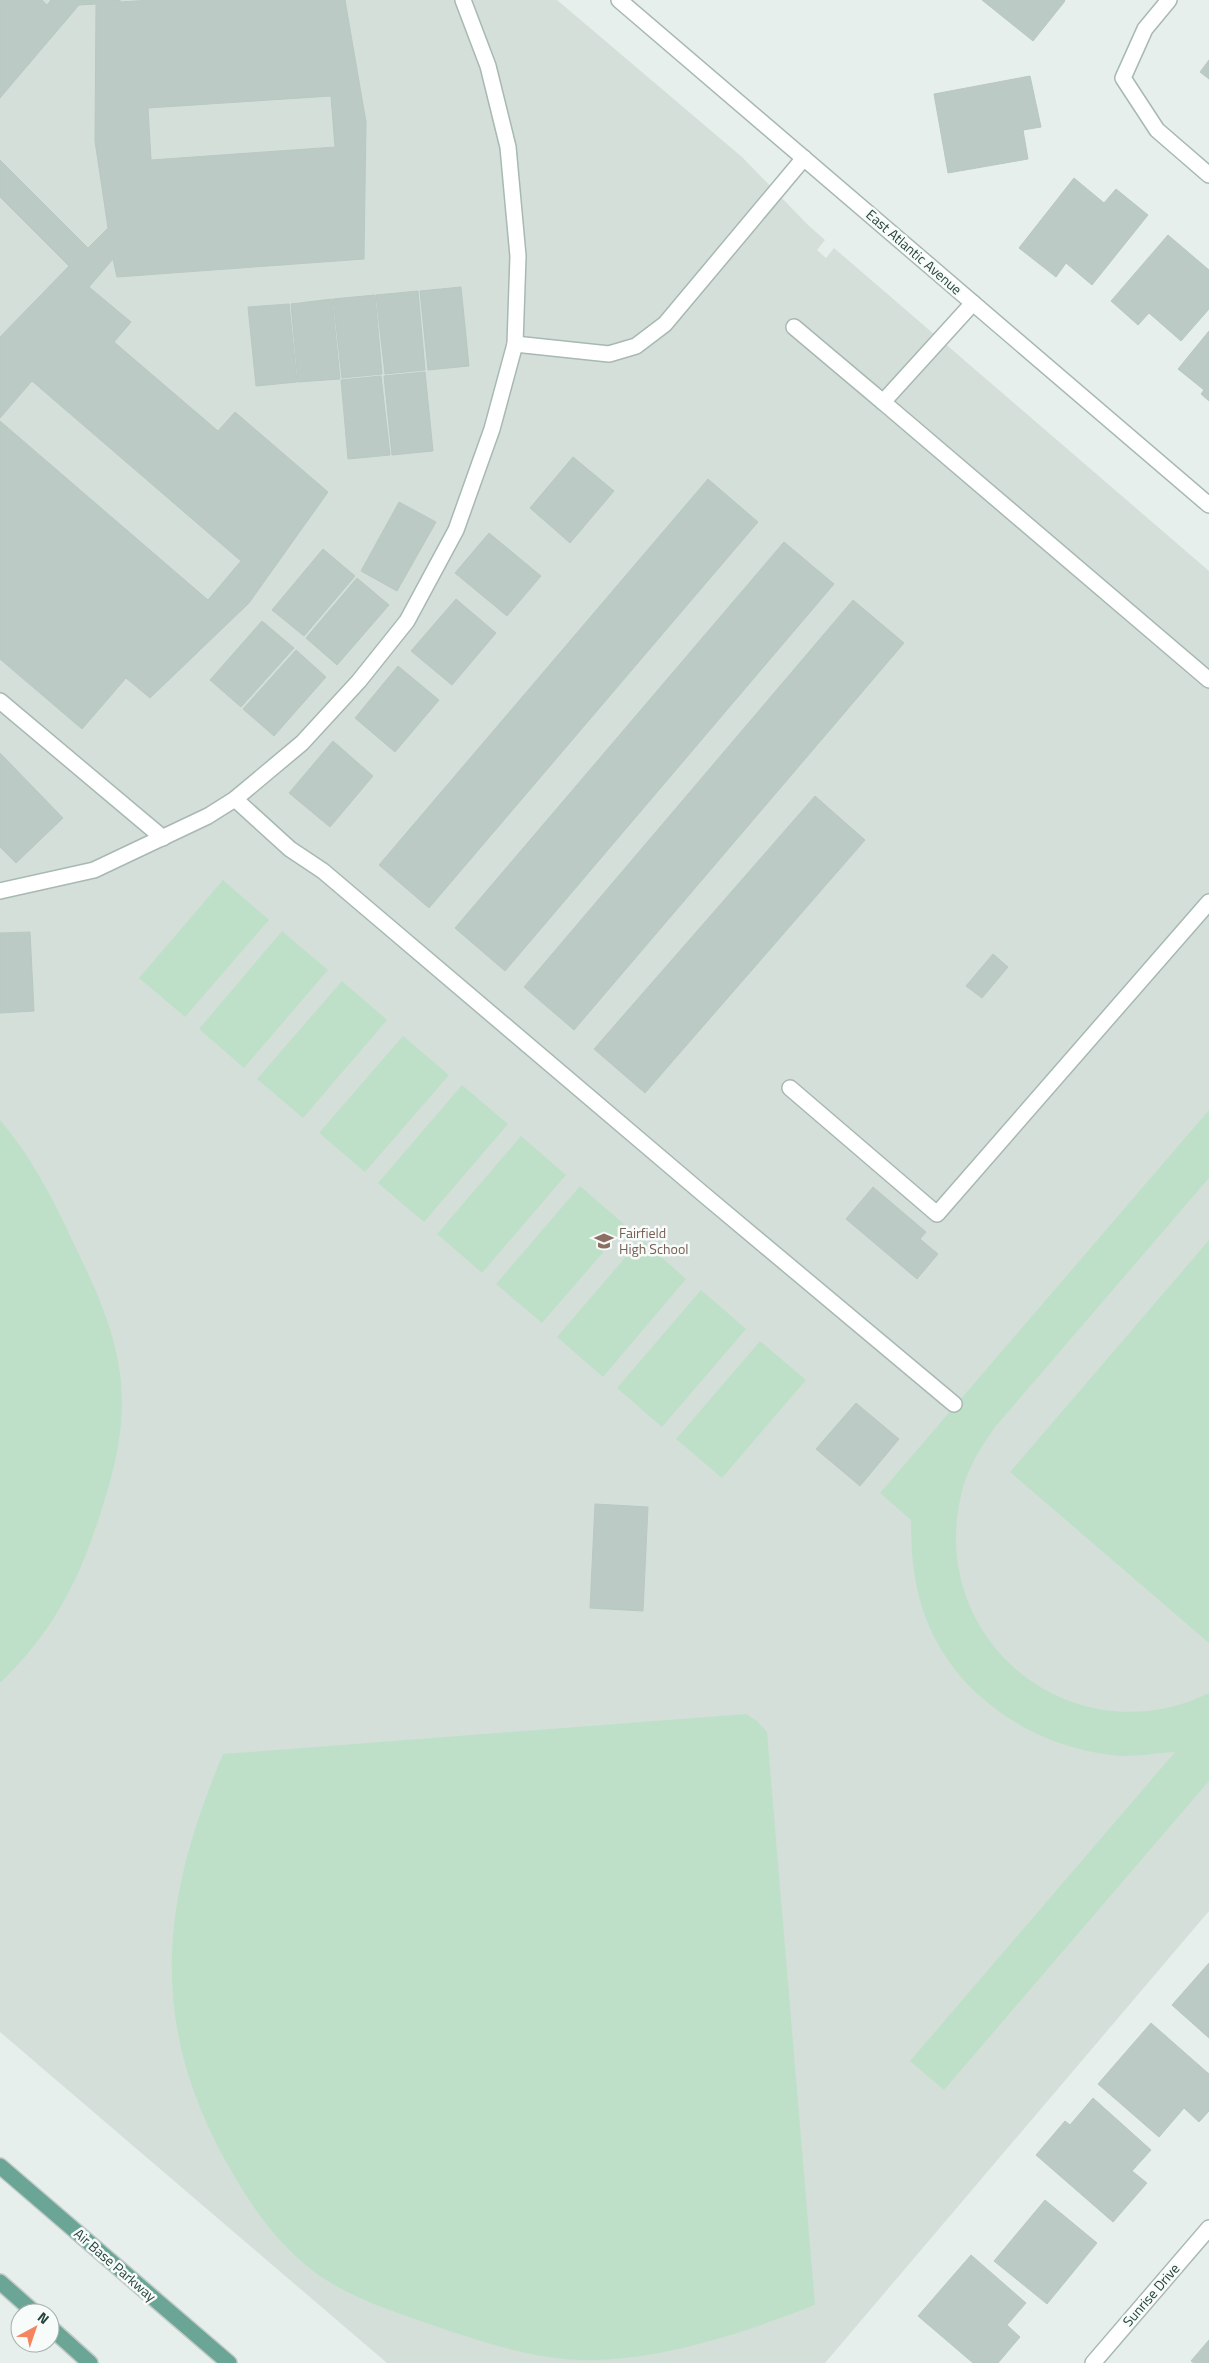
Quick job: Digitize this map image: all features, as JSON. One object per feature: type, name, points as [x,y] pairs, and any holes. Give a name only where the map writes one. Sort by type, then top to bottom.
[{"type":"main road","name":"Air Base Parkway","points":[[0,2166],[229,2363]]},
{"type":"main road","points":[[0,2282],[24,2303]]},
{"type":"main road","points":[[60,2336],[90,2363]]},
{"type":"street","points":[[2,889],[94,870],[208,816],[235,799],[302,744],[359,681],[407,621],[456,530],[492,429],[515,344],[518,256],[508,147],[488,66],[463,0]]},
{"type":"street","name":"East Atlantic Avenue","points":[[619,0],[1209,505]]},
{"type":"street","points":[[1169,0],[1145,29],[1123,78],[1157,130],[1209,175]]},
{"type":"street","points":[[515,344],[609,354],[636,346],[665,324],[804,158]]},
{"type":"street","points":[[883,402],[973,303]]},
{"type":"street","points":[[794,327],[1209,680]]},
{"type":"street","points":[[0,702],[163,838]]},
{"type":"street","points":[[235,799],[290,850],[324,870],[694,1186],[954,1404]]},
{"type":"street","points":[[790,1088],[937,1214],[1209,902]]},
{"type":"street","name":"Sunrise Drive","points":[[1093,2363],[1209,2228]]},
{"type":"shaded area","name":"Fairfield High School","points":[[0,0],[557,0],[742,157],[825,240],[817,250],[826,258],[834,248],[1209,571],[1209,1911],[825,2363],[387,2363],[0,2032]]},
{"type":"green space","points":[[223,880],[269,920],[185,1017],[139,978]]},
{"type":"green space","points":[[282,931],[328,970],[244,1068],[199,1029]]},
{"type":"green space","points":[[342,981],[387,1020],[303,1118],[257,1079]]},
{"type":"green space","points":[[403,1036],[449,1075],[365,1172],[319,1133]]},
{"type":"green space","points":[[462,1085],[508,1124],[424,1222],[378,1183]]},
{"type":"green space","points":[[1209,1110],[1209,1178],[990,1434],[974,1461],[962,1490],[957,1553],[968,1600],[991,1642],[1023,1675],[1064,1699],[1110,1711],[1159,1709],[1209,1693],[1209,1781],[944,2090],[910,2061],[1175,1752],[1119,1756],[1077,1748],[1045,1737],[1015,1722],[987,1702],[963,1679],[943,1652],[927,1621],[914,1571],[911,1520],[880,1493]]},
{"type":"green space","points":[[0,1120],[11,1133],[40,1177],[94,1286],[116,1350],[122,1401],[120,1435],[109,1485],[96,1529],[76,1577],[65,1600],[37,1642],[0,1683]]},
{"type":"green space","points":[[521,1136],[566,1175],[482,1273],[437,1234]]},
{"type":"green space","points":[[580,1186],[626,1226],[542,1323],[496,1284]]},
{"type":"green space","points":[[641,1239],[686,1279],[603,1377],[557,1337]]},
{"type":"green space","points":[[1209,1240],[1209,1643],[1010,1472]]},
{"type":"green space","points":[[701,1290],[746,1329],[662,1427],[617,1388]]},
{"type":"green space","points":[[760,1341],[806,1380],[722,1478],[676,1439]]},
{"type":"green space","points":[[746,1714],[757,1721],[767,1732],[815,2305],[762,2325],[708,2342],[625,2358],[576,2360],[534,2355],[452,2332],[372,2303],[330,2283],[317,2274],[276,2236],[244,2192],[225,2160],[200,2108],[183,2057],[174,2007],[172,1958],[176,1909],[187,1859],[202,1807],[223,1754]]},
{"type":"building","points":[[0,0],[42,0],[47,5],[51,0],[120,0],[120,2],[151,0],[345,0],[366,122],[364,259],[117,277],[113,259],[89,287],[131,322],[114,342],[218,431],[235,412],[328,492],[249,603],[150,698],[126,678],[82,729],[0,659],[0,421],[208,600],[241,561],[32,381],[0,418],[0,337],[69,266],[0,197],[0,160],[88,248],[108,228],[95,141],[96,4],[79,5],[0,98]],"holes":[[[331,96],[335,147],[151,160],[148,108]]]},
{"type":"building","points":[[982,0],[1064,0],[1065,1],[1033,41]]},
{"type":"building","points":[[1209,60],[1209,79],[1200,72]]},
{"type":"building","points":[[1030,76],[1041,127],[1023,130],[1028,159],[948,173],[934,94]]},
{"type":"building","points":[[1074,178],[1104,203],[1116,189],[1148,215],[1092,285],[1066,263],[1056,277],[1019,248]]},
{"type":"building","points":[[1168,235],[1209,270],[1209,309],[1181,341],[1149,313],[1138,325],[1111,301]]},
{"type":"building","points":[[461,287],[469,366],[428,370],[420,291]]},
{"type":"building","points":[[418,291],[425,370],[385,374],[376,295]]},
{"type":"building","points":[[375,295],[382,374],[342,378],[333,299]]},
{"type":"building","points":[[332,299],[340,379],[298,382],[291,304]]},
{"type":"building","points":[[289,304],[297,382],[256,386],[248,307]]},
{"type":"building","points":[[1209,331],[1209,401],[1201,394],[1204,390],[1178,369]]},
{"type":"building","points":[[425,372],[433,451],[392,455],[384,376]]},
{"type":"building","points":[[381,376],[390,455],[348,459],[341,380]]},
{"type":"building","points":[[573,457],[614,491],[570,543],[530,508]]},
{"type":"building","points":[[708,479],[758,522],[429,908],[379,865]]},
{"type":"building","points":[[399,502],[436,522],[397,591],[361,571]]},
{"type":"building","points":[[489,533],[541,576],[507,616],[455,573]]},
{"type":"building","points":[[784,542],[834,584],[505,971],[455,928]]},
{"type":"building","points":[[323,549],[355,576],[304,636],[272,610]]},
{"type":"building","points":[[357,578],[389,605],[337,665],[306,638]]},
{"type":"building","points":[[456,599],[496,633],[452,685],[411,651]]},
{"type":"building","points":[[853,600],[904,643],[574,1030],[524,987]]},
{"type":"building","points":[[262,621],[294,648],[241,707],[210,680]]},
{"type":"building","points":[[296,650],[326,677],[274,736],[243,709]]},
{"type":"building","points":[[398,666],[439,700],[395,752],[355,718]]},
{"type":"building","points":[[333,741],[373,776],[330,827],[289,793]]},
{"type":"building","points":[[0,753],[63,818],[16,863],[0,847]]},
{"type":"building","points":[[815,796],[865,840],[645,1093],[594,1049]]},
{"type":"building","points":[[30,932],[34,1011],[0,1013],[0,933]]},
{"type":"building","points":[[993,954],[1008,967],[982,998],[966,986]]},
{"type":"building","points":[[873,1187],[926,1232],[920,1239],[938,1254],[917,1279],[846,1219]]},
{"type":"building","points":[[856,1403],[899,1439],[860,1486],[816,1449]]},
{"type":"building","points":[[595,1504],[648,1507],[643,1611],[590,1608]]},
{"type":"building","points":[[1209,1963],[1209,2038],[1172,2005]]},
{"type":"building","points":[[1151,2023],[1209,2074],[1209,2111],[1199,2122],[1184,2108],[1159,2137],[1098,2084]]},
{"type":"building","points":[[1093,2098],[1151,2150],[1132,2171],[1147,2183],[1113,2222],[1036,2155],[1065,2121],[1070,2125]]},
{"type":"building","points":[[1045,2200],[1097,2243],[1047,2304],[994,2261]]},
{"type":"building","points":[[971,2255],[1026,2303],[1007,2325],[1020,2337],[998,2363],[973,2363],[918,2316]]},
{"type":"building","points":[[1209,2340],[1209,2363],[1194,2363],[1191,2361]]},
{"type":"place","name":"Fairfield High School","points":[[604,1241]]}]
